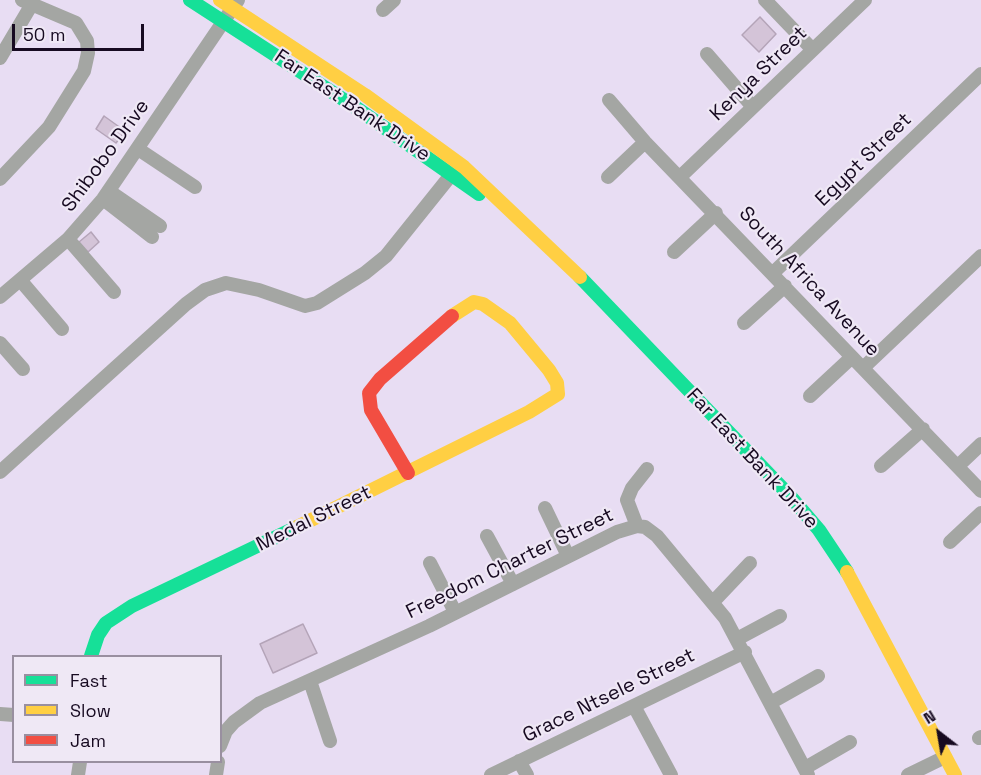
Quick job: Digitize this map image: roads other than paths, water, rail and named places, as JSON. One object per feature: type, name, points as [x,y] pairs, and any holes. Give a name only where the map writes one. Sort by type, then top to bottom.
[{"type":"street","name":"Far East Bank Drive","points":[[190,0],[225,20],[451,175],[512,214]]},
{"type":"street","name":"Far East Bank Drive","points":[[220,0],[236,4],[455,160],[579,276],[790,496],[819,530],[848,573],[955,775]]},
{"type":"street","points":[[384,10],[394,0]]},
{"type":"street","points":[[765,0],[812,49]]},
{"type":"street","name":"Kenya Street","points":[[680,177],[865,0]]},
{"type":"street","points":[[0,58],[27,2],[71,20],[87,41],[88,53],[84,71],[62,107],[33,147],[0,179]]},
{"type":"street","name":"Shibobo Drive","points":[[0,297],[68,239],[106,195],[236,4]]},
{"type":"street","points":[[707,54],[752,106]]},
{"type":"street","name":"Egypt Street","points":[[773,273],[981,74]]},
{"type":"street","name":"South Africa Avenue","points":[[609,100],[645,142],[716,213],[981,491]]},
{"type":"street","points":[[608,177],[645,142]]},
{"type":"street","points":[[138,149],[195,187]]},
{"type":"street","points":[[0,472],[170,318],[205,290],[226,283],[260,290],[305,306],[317,303],[365,273],[386,256],[451,175]]},
{"type":"street","points":[[106,195],[156,232]]},
{"type":"street","points":[[674,252],[716,213]]},
{"type":"street","points":[[68,239],[114,292]]},
{"type":"street","points":[[862,368],[981,256]]},
{"type":"street","points":[[24,278],[65,326]]},
{"type":"street","points":[[744,323],[785,286]]},
{"type":"street","name":"Medal Street","points":[[92,655],[98,635],[106,623],[132,606],[408,472],[529,412],[555,396],[559,391],[558,383],[510,323],[483,304],[474,302],[468,304],[380,379],[369,393],[371,410],[408,472]]},
{"type":"street","points":[[0,343],[23,369]]},
{"type":"street","points":[[810,396],[852,357]]},
{"type":"street","points":[[881,466],[923,429]]},
{"type":"street","points":[[958,466],[981,444]]},
{"type":"street","points":[[637,526],[627,500],[632,488],[647,469]]},
{"type":"street","points":[[544,508],[568,556]]},
{"type":"street","points":[[950,542],[981,513]]},
{"type":"street","name":"Freedom Charter Street","points":[[222,741],[226,731],[252,708],[625,529],[637,526],[645,527],[657,536],[713,602],[745,652],[806,771]]},
{"type":"street","points":[[487,536],[513,584]]},
{"type":"street","points":[[430,563],[455,612]]},
{"type":"street","points":[[713,602],[750,563]]},
{"type":"street","points":[[737,639],[780,616]]},
{"type":"street","name":"Grace Ntsele Street","points":[[491,775],[745,652]]},
{"type":"street","points":[[772,702],[818,676]]},
{"type":"street","points":[[310,681],[330,741]]},
{"type":"street","points":[[634,706],[671,775]]},
{"type":"street","points":[[806,771],[850,742]]},
{"type":"street","points":[[908,775],[945,757]]},
{"type":"street","points":[[519,761],[527,775]]}]
